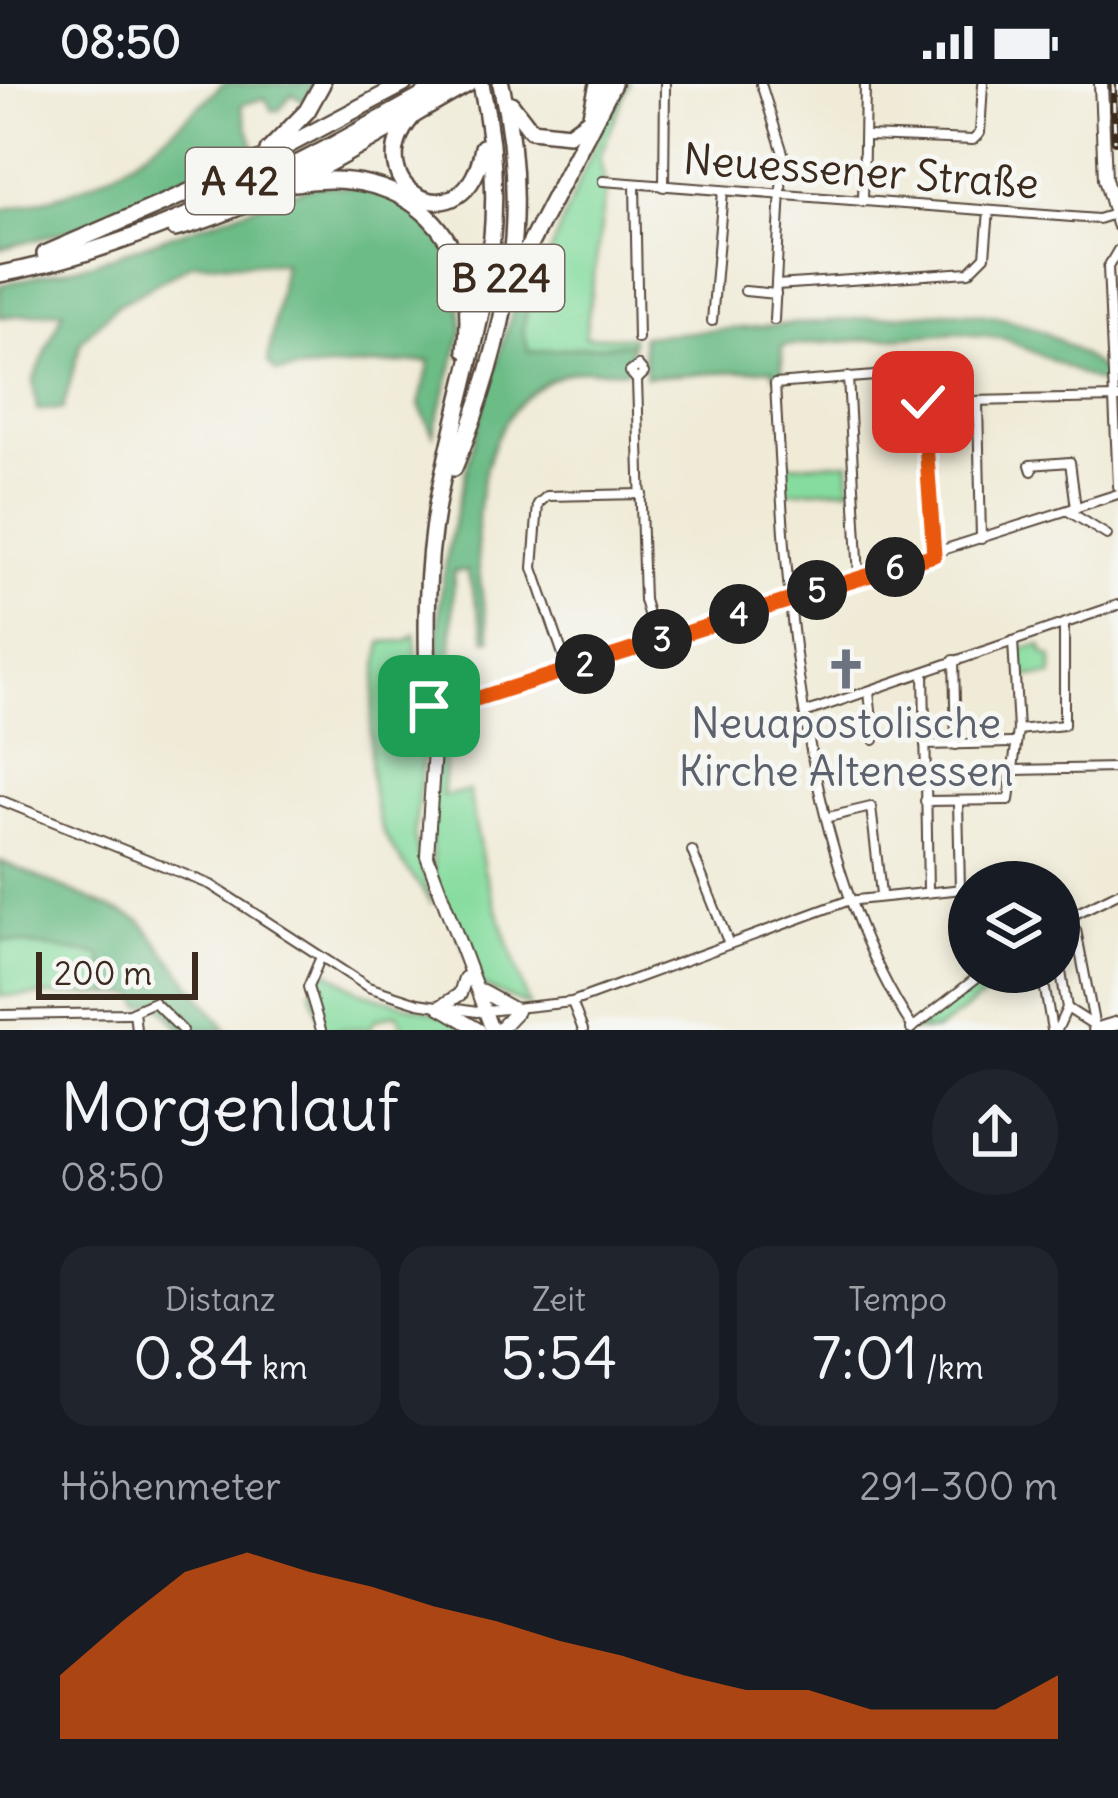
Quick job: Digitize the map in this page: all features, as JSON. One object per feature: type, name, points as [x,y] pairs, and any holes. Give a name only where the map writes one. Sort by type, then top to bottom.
[{"type":"highway","points":[[247,167],[294,126],[322,84]]},
{"type":"highway","points":[[45,254],[247,167],[404,84]]},
{"type":"highway","name":"A 42","points":[[0,264],[45,254],[225,188],[425,84]]},
{"type":"highway","name":"A 42","points":[[0,274],[108,245],[228,197],[444,84]]},
{"type":"highway","points":[[498,86],[521,121],[556,136],[590,119],[598,84]]},
{"type":"highway","points":[[508,296],[539,220],[614,84]]},
{"type":"highway","points":[[108,245],[188,226],[475,85],[483,147],[486,241],[446,433],[438,502]]},
{"type":"highway","name":"B 224","points":[[433,705],[427,595],[438,502],[493,265],[495,170],[475,85]]},
{"type":"highway","points":[[454,468],[495,353],[508,296],[516,191],[498,86]]},
{"type":"highway","name":"B 224","points":[[433,705],[437,580],[454,468],[494,316],[505,242],[498,86]]},
{"type":"highway","points":[[416,114],[399,135],[394,159],[401,182],[420,198],[444,202],[466,191],[476,181],[483,147]]},
{"type":"highway","points":[[268,190],[311,180],[349,181],[398,196],[422,211],[443,230],[463,268],[471,312],[466,350]]},
{"type":"main road","points":[[1101,84],[1105,179],[1117,216]]},
{"type":"main road","name":"B 224","points":[[433,705],[422,861],[488,1030]]},
{"type":"main road","name":"B 224","points":[[433,705],[427,856],[478,988],[482,1013]]},
{"type":"main road","points":[[440,1007],[460,994],[465,978]]},
{"type":"main road","points":[[440,1007],[488,1030],[518,1011],[478,988]]},
{"type":"main road","points":[[1094,1028],[1118,1023]]},
{"type":"street","points":[[664,84],[664,187]]},
{"type":"street","points":[[761,84],[783,153],[774,320]]},
{"type":"street","points":[[863,202],[865,84]]},
{"type":"street","points":[[867,136],[974,140],[980,131],[983,84]]},
{"type":"street","name":"Neuessener Straße","points":[[603,181],[989,212],[1117,216]]},
{"type":"street","points":[[635,184],[638,339]]},
{"type":"street","points":[[712,321],[723,191]]},
{"type":"street","points":[[745,291],[969,272],[986,256],[989,212]]},
{"type":"street","points":[[433,705],[460,704],[1113,497],[1116,384],[1108,267],[1118,250]]},
{"type":"street","points":[[938,402],[936,385],[924,374],[777,381],[787,599],[847,901],[912,1029],[957,993]]},
{"type":"street","points":[[874,376],[923,402],[1116,398]]},
{"type":"street","points":[[848,377],[859,578]]},
{"type":"street","points":[[637,380],[644,600],[656,641]]},
{"type":"street","points":[[923,402],[934,555]]},
{"type":"street","points":[[978,403],[981,539]]},
{"type":"street","points":[[1032,471],[1030,465],[1070,462],[1072,510]]},
{"type":"street","points":[[568,669],[533,568],[538,504],[547,496],[642,494]]},
{"type":"street","points":[[1072,510],[1107,535]]},
{"type":"street","points":[[807,712],[1118,605]]},
{"type":"street","points":[[1106,610],[1118,615]]},
{"type":"street","points":[[1018,730],[1064,725],[1064,625]]},
{"type":"street","points":[[925,801],[1010,800],[1012,743],[1018,730],[1013,641]]},
{"type":"street","points":[[954,660],[956,745]]},
{"type":"street","points":[[924,672],[928,890]]},
{"type":"street","points":[[869,691],[874,740]]},
{"type":"street","points":[[925,745],[1012,743]]},
{"type":"street","points":[[1013,770],[1118,768]]},
{"type":"street","points":[[0,800],[211,885],[368,987],[482,1013],[572,1002],[847,901],[961,889],[958,800]]},
{"type":"street","points":[[829,817],[871,806],[881,894]]},
{"type":"street","points":[[692,850],[729,944]]},
{"type":"street","points":[[1080,918],[1118,892]]},
{"type":"street","points":[[320,959],[308,992],[321,1030]]},
{"type":"street","points":[[1080,973],[1094,1028]]},
{"type":"street","points":[[1046,993],[1054,1030]]},
{"type":"street","points":[[1054,1030],[1067,1008],[1064,993]]},
{"type":"street","points":[[0,1016],[134,1011],[154,1002],[182,1030]]},
{"type":"street","points":[[572,1002],[583,1030]]},
{"type":"street","points":[[1067,1008],[1094,1028]]},
{"type":"street","points":[[134,1011],[136,1030]]},
{"type":"green space","points":[[223,84],[314,84],[304,102],[292,94],[279,110],[272,110],[265,98],[241,105],[254,148],[243,159],[131,214],[0,249],[0,210],[97,181],[147,150]]},
{"type":"green space","points":[[620,84],[629,84],[600,156],[606,191],[585,337],[632,337],[632,343],[528,352],[523,332],[527,307]]},
{"type":"green space","points":[[316,185],[371,188],[414,209],[454,255],[463,329],[433,434],[419,405],[430,361],[276,372],[268,362],[284,263],[193,263],[116,306],[81,341],[63,409],[37,410],[33,382],[63,311],[0,317],[0,285],[93,263]]},
{"type":"green space","points":[[514,305],[527,307],[523,332],[529,352],[632,343],[627,370],[571,372],[536,389],[510,416],[492,448],[478,525],[483,604],[491,639],[486,640],[467,571],[454,571],[450,698],[440,665],[439,619],[446,564],[473,446]]},
{"type":"green space","points":[[945,312],[993,316],[1035,328],[1074,349],[1111,378],[1111,388],[1005,339],[957,333],[782,346],[782,375],[774,376],[773,369],[646,377],[642,336]]},
{"type":"green space","points":[[849,462],[850,488],[785,492],[784,465]]},
{"type":"green space","points":[[415,634],[423,757],[414,838],[432,904],[384,833],[371,780],[373,709],[382,642],[406,641]]},
{"type":"green space","points":[[1042,645],[1044,654],[1052,657],[1052,676],[1022,676],[1020,648]]},
{"type":"green space","points":[[460,708],[461,720],[449,725],[442,796],[469,791],[485,874],[529,1006],[480,985],[434,876],[429,817],[442,720]]},
{"type":"green space","points":[[0,861],[141,921],[227,1030],[182,1030],[158,1003],[141,1006],[136,995],[110,994],[101,955],[0,940]]},
{"type":"green space","points":[[0,940],[102,955],[110,994],[0,996]]},
{"type":"green space","points":[[322,968],[361,992],[453,1018],[471,1030],[404,1030],[397,1013],[375,1020],[369,1028],[324,1030],[311,991]]},
{"type":"green space","points":[[959,993],[989,993],[937,1030],[911,1030]]},
{"type":"railway","points":[[1113,84],[1115,141]]},
{"type":"place","name":"Neuapostolische Kirche Altenessen","points":[[846,669]]},
{"type":"route","points":[[429,706],[460,704],[934,555],[923,402]]}]
